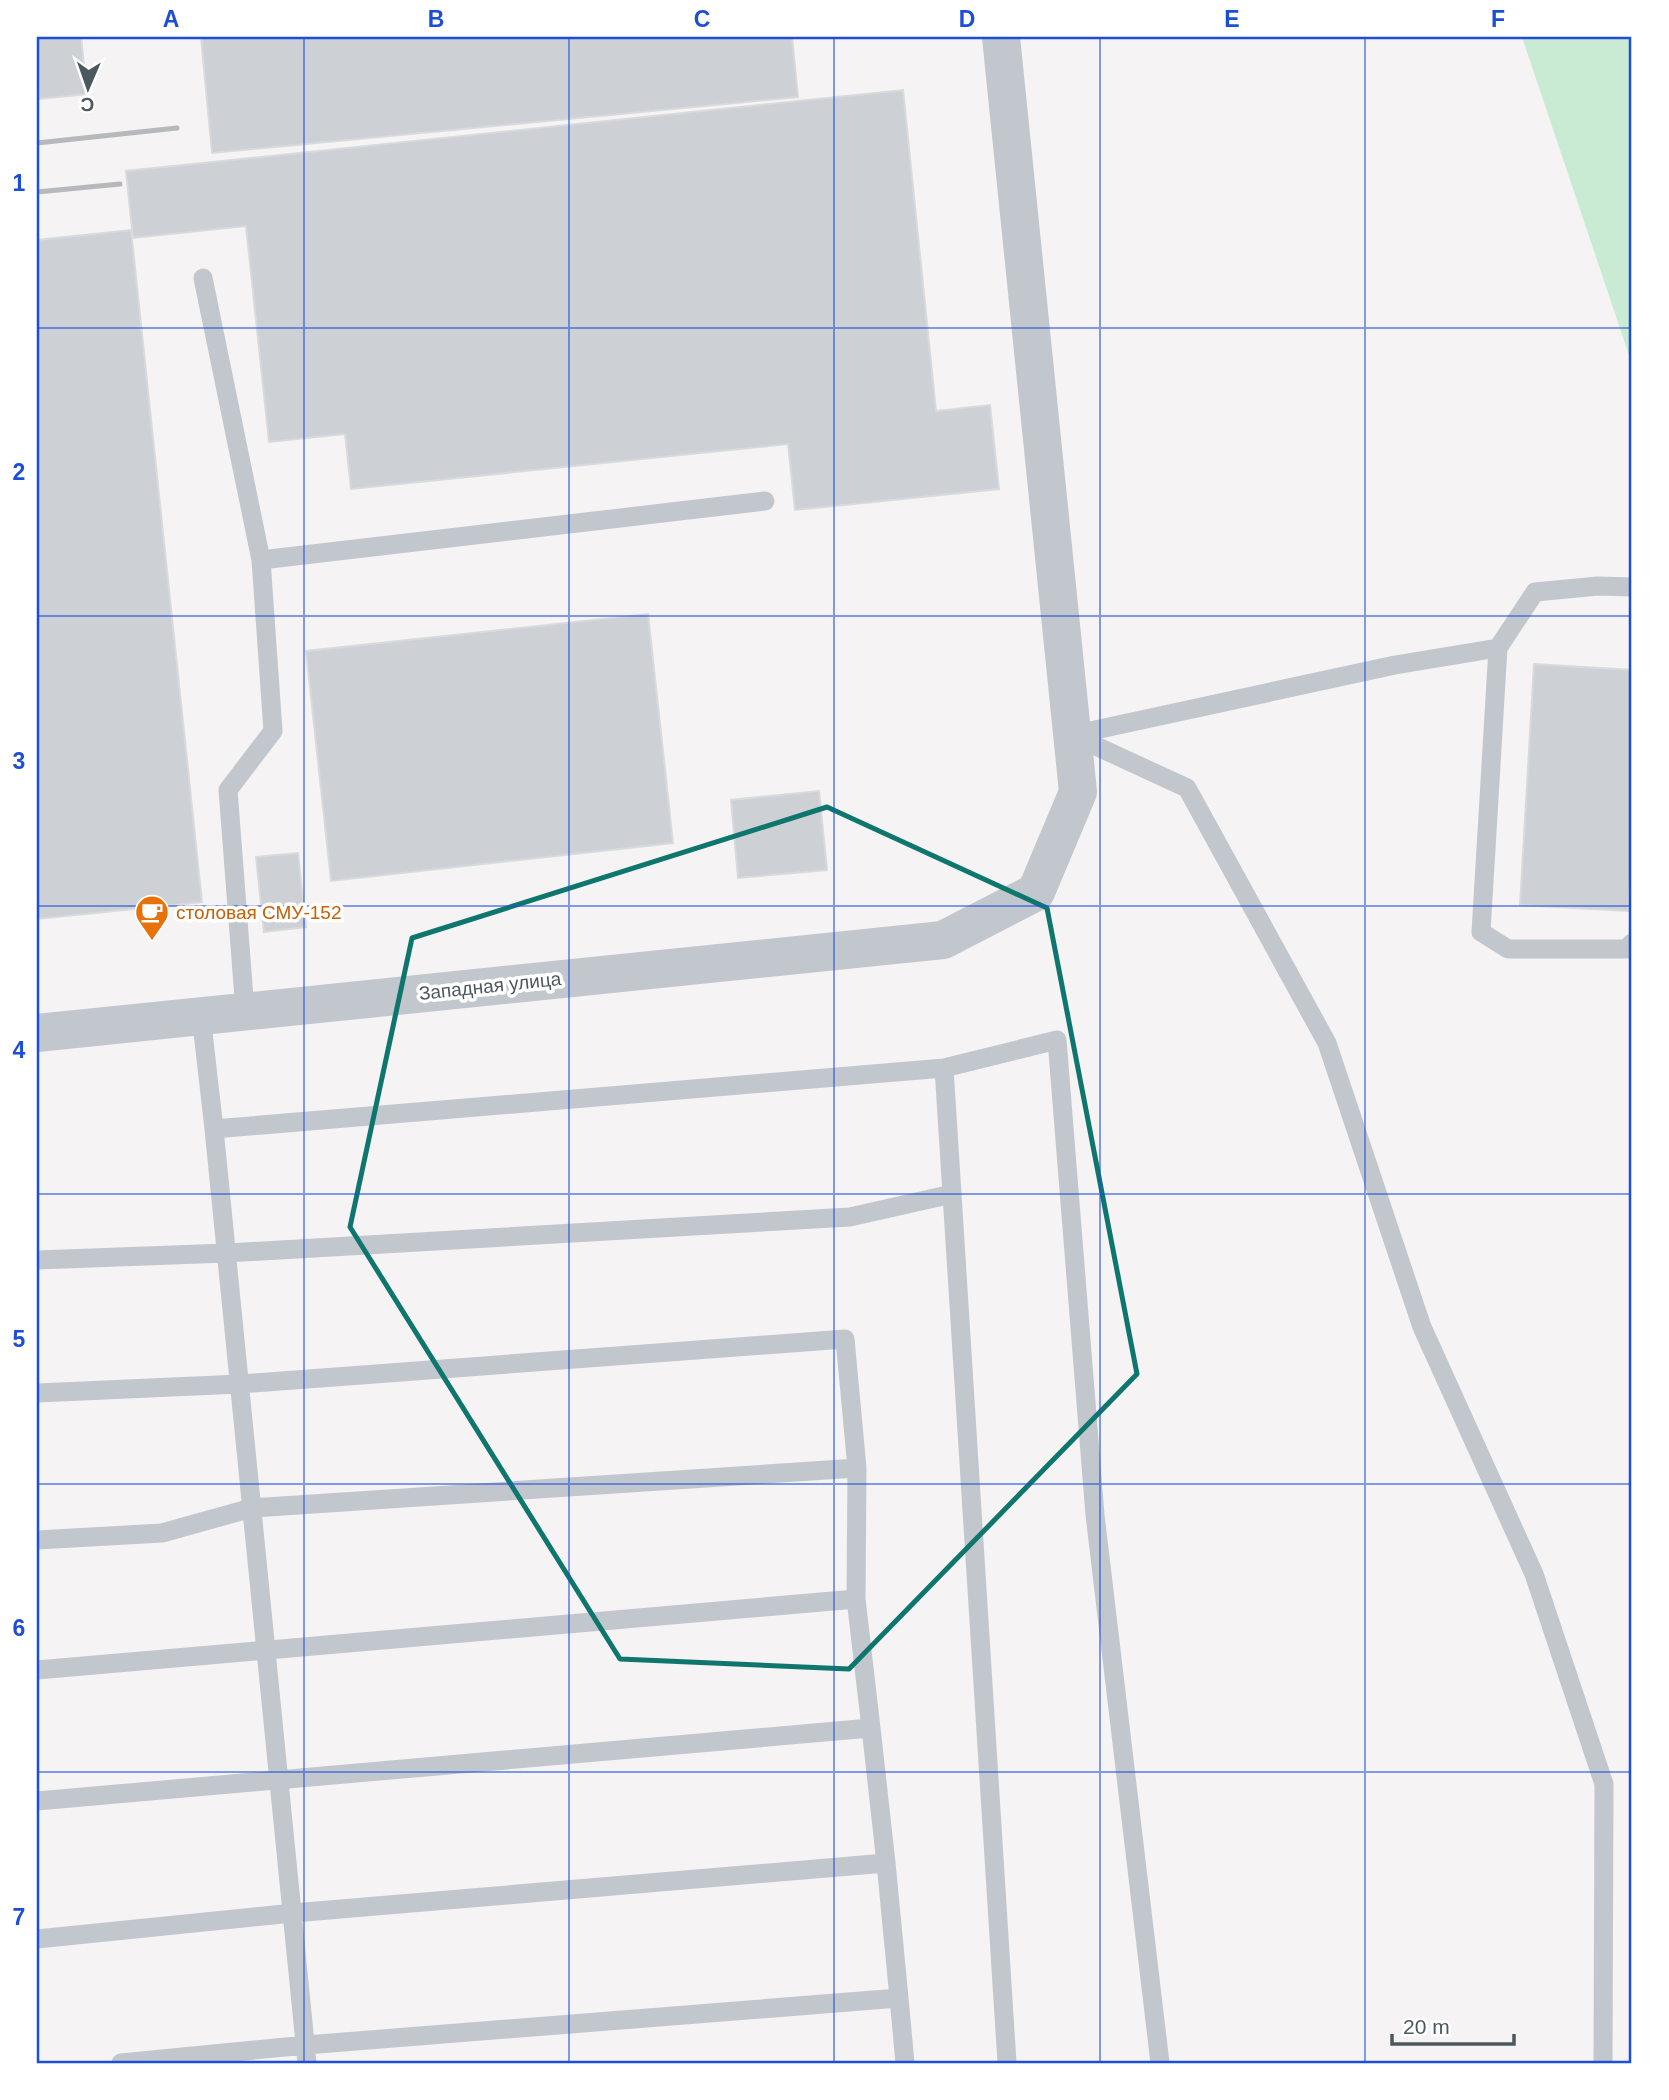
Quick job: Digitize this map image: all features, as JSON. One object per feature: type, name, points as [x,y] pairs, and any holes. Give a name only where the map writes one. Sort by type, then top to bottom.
[{"type":"street","points":[[1001,37],[1072,735]]},
{"type":"street","name":"Западная улица","points":[[37,1033],[943,940],[1036,892],[1078,792],[1072,735]]},
{"type":"lane","points":[[203,278],[261,560],[272,731],[228,790],[245,1011]]},
{"type":"lane","points":[[261,560],[765,501]]},
{"type":"lane","points":[[1632,587],[1598,586],[1535,592],[1498,648],[1480,932],[1508,949],[1626,949],[1632,943]]},
{"type":"lane","points":[[1072,735],[1395,665],[1498,648]]},
{"type":"lane","points":[[1072,735],[1187,788],[1327,1043],[1422,1327],[1534,1574],[1604,1784],[1603,2063]]},
{"type":"lane","points":[[201,1015],[307,2054]]},
{"type":"lane","points":[[214,1129],[944,1069],[1057,1040],[1095,1515],[1160,2063]]},
{"type":"lane","points":[[944,1069],[1007,2063]]},
{"type":"lane","points":[[37,1260],[226,1253],[850,1217],[952,1194]]},
{"type":"lane","points":[[37,1393],[240,1384],[845,1339],[857,1468],[856,1599],[872,1728],[905,2063]]},
{"type":"lane","points":[[37,1540],[162,1533],[252,1508],[857,1468]]},
{"type":"lane","points":[[37,1670],[856,1599]]},
{"type":"lane","points":[[37,1801],[872,1728]]},
{"type":"lane","points":[[37,1939],[293,1913],[886,1863]]},
{"type":"lane","points":[[121,2063],[307,2054],[899,1998]]},
{"type":"highlighted area","points":[[827,807],[1047,908],[1137,1374],[849,1669],[620,1659],[350,1227],[412,938]]},
{"type":"green space","points":[[1522,37],[1632,37],[1632,364]]},
{"type":"building","points":[[37,37],[81,37],[87,94],[39,99]]},
{"type":"building","points":[[201,37],[792,37],[798,97],[212,153]]},
{"type":"building","points":[[903,90],[936,411],[990,405],[999,489],[795,510],[788,444],[351,489],[345,434],[269,442],[246,226],[133,238],[126,171]]},
{"type":"building","points":[[131,230],[202,902],[37,919],[37,240]]},
{"type":"building","points":[[648,614],[673,843],[331,881],[306,651]]},
{"type":"building","points":[[1534,664],[1632,670],[1632,841],[1628,911],[1520,905]]},
{"type":"building","points":[[819,791],[827,870],[738,878],[731,800]]},
{"type":"building","points":[[298,853],[306,927],[264,932],[256,857]]},
{"type":"railway","points":[[37,143],[177,128]]},
{"type":"railway","points":[[37,192],[120,184]]},
{"type":"place","name":"столовая СМУ-152","points":[[152,942]]}]
